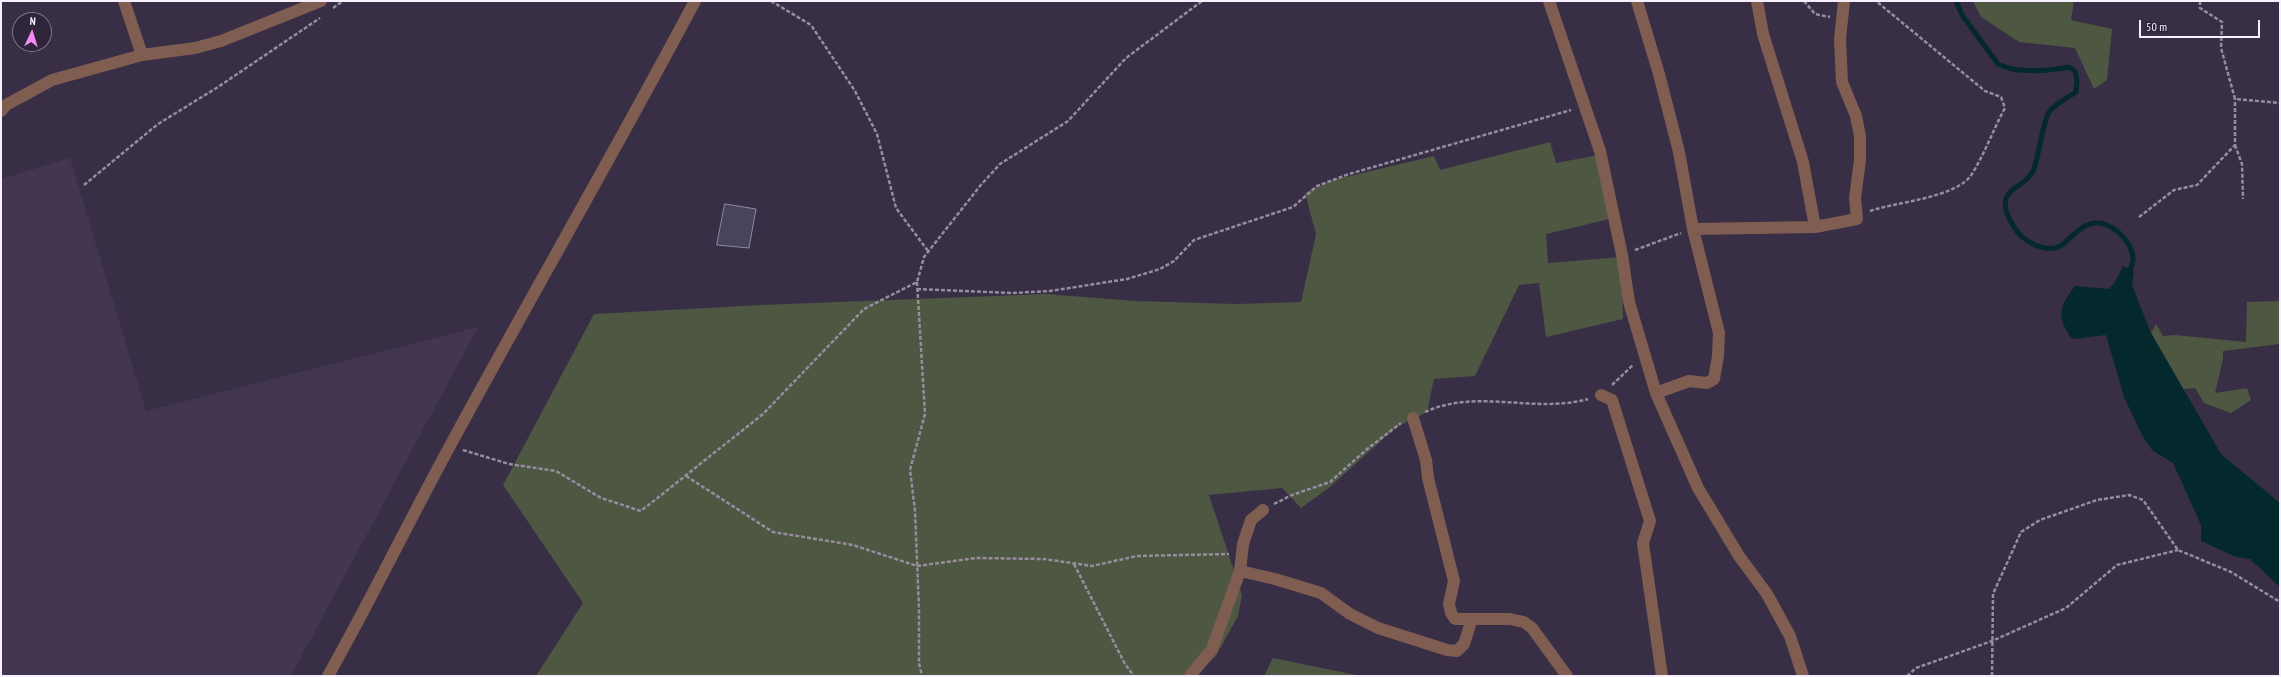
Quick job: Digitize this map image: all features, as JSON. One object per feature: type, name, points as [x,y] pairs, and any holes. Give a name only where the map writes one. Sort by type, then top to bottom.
[{"type":"street","points":[[124,1],[142,55]]},
{"type":"street","points":[[3,107],[52,80],[142,55],[195,48],[215,42],[321,1]]},
{"type":"street","points":[[328,676],[365,609],[450,446],[619,143],[695,1]]},
{"type":"street","points":[[1549,1],[1600,151],[1622,255],[1629,302],[1656,393],[1698,488],[1739,556],[1767,594],[1790,636],[1803,676]]},
{"type":"street","points":[[1636,1],[1659,74],[1679,152],[1693,229],[1718,333],[1718,356],[1714,379],[1707,383],[1689,381],[1656,393]]},
{"type":"street","points":[[1757,1],[1763,34],[1802,162],[1815,227]]},
{"type":"street","points":[[1693,229],[1815,227],[1857,219],[1858,215],[1855,198],[1860,160],[1860,136],[1856,116],[1842,82],[1840,58],[1844,1]]},
{"type":"street","points":[[1601,396],[1612,400],[1650,521],[1644,543],[1662,676]]},
{"type":"street","points":[[1413,418],[1426,460],[1428,478],[1454,582],[1449,604],[1451,613],[1455,619],[1510,619],[1524,622],[1532,628],[1567,676]]},
{"type":"street","points":[[1190,676],[1212,649],[1240,571],[1242,554],[1251,520],[1263,510]]},
{"type":"street","points":[[1240,571],[1275,579],[1322,593],[1350,614],[1378,628],[1396,632],[1447,650],[1457,651],[1464,644],[1472,619]]},
{"type":"path","points":[[331,10],[343,1]]},
{"type":"path","points":[[771,1],[811,25],[855,91],[877,134],[896,208],[928,251]]},
{"type":"path","points":[[922,676],[919,662],[919,609],[915,511],[910,470],[925,414],[917,289],[917,282],[924,257],[980,186],[1000,164],[1068,121],[1126,58],[1202,1]]},
{"type":"path","points":[[1804,1],[1815,14],[1829,18],[1842,16]]},
{"type":"path","points":[[1858,215],[1879,207],[1922,200],[1951,190],[1971,176],[2005,108],[2001,97],[1985,91],[1876,1]]},
{"type":"path","points":[[2200,1],[2200,8],[2222,22],[2221,48],[2235,99],[2235,145],[2242,164],[2243,199]]},
{"type":"path","points":[[84,185],[158,124],[238,74],[326,14]]},
{"type":"path","points":[[2235,99],[2280,103]]},
{"type":"path","points":[[917,289],[1019,293],[1050,291],[1126,279],[1160,269],[1174,261],[1194,240],[1293,207],[1317,186],[1349,174],[1390,164],[1514,125],[1585,106]]},
{"type":"path","points":[[2139,217],[2174,190],[2197,185],[2235,145]]},
{"type":"path","points":[[1622,255],[1693,229]]},
{"type":"path","points":[[450,446],[508,464],[556,471],[602,498],[641,511],[763,414],[864,310],[917,282]]},
{"type":"path","points":[[1263,510],[1292,495],[1330,482],[1394,426],[1427,410],[1457,402],[1480,400],[1542,404],[1579,401],[1601,396],[1632,367],[1642,344]]},
{"type":"path","points":[[686,476],[773,532],[853,545],[917,566],[976,558],[1044,559],[1092,566],[1136,556],[1242,554]]},
{"type":"path","points":[[1992,676],[1993,594],[2020,532],[2040,520],[2097,500],[2129,495],[2143,500],[2178,550],[2231,572],[2280,602]]},
{"type":"path","points":[[1907,676],[1916,668],[1992,641],[2066,608],[2117,565],[2178,550]]},
{"type":"path","points":[[1074,563],[1125,664],[1134,676]]},
{"type":"shaded area","points":[[1973,1],[2074,1],[2071,20],[2112,29],[2107,80],[2094,89],[2075,48],[2019,42],[1981,17]]},
{"type":"shaded area","points":[[1550,142],[1556,163],[1604,154],[1618,217],[1546,234],[1548,263],[1621,257],[1623,319],[1546,337],[1539,283],[1519,285],[1475,376],[1434,379],[1427,412],[1395,428],[1330,487],[1301,508],[1282,488],[1209,495],[1242,595],[1238,616],[1216,656],[1195,676],[536,676],[583,603],[503,485],[594,314],[761,305],[1046,294],[1135,301],[1236,304],[1301,302],[1316,234],[1305,193],[1333,180],[1434,156],[1440,170]]},
{"type":"shaded area","points":[[70,158],[146,411],[478,327],[291,676],[1,676],[1,179]]},
{"type":"shaded area","points":[[2123,266],[2134,271],[2132,285],[2151,333],[2221,454],[2280,503],[2280,587],[2250,559],[2236,557],[2201,541],[2201,525],[2173,463],[2152,450],[2142,435],[2124,397],[2106,335],[2072,339],[2063,324],[2063,306],[2075,286],[2109,289],[2115,282]]},
{"type":"shaded area","points":[[2280,301],[2280,344],[2223,351],[2223,359],[2215,393],[2247,388],[2251,400],[2231,413],[2204,403],[2195,388],[2183,389],[2151,333],[2156,324],[2163,336],[2175,335],[2246,342],[2247,302]]},
{"type":"shaded area","points":[[1273,658],[1361,676],[1264,676]]},
{"type":"building","points":[[725,204],[756,209],[749,248],[717,245]]},
{"type":"waterway","points":[[1956,1],[1962,15],[1998,64],[2014,69],[2033,71],[2069,67],[2075,71],[2077,81],[2076,92],[2057,104],[2049,112],[2044,125],[2033,171],[2030,176],[2011,191],[2006,198],[2006,210],[2014,227],[2029,242],[2043,248],[2050,248],[2063,244],[2086,225],[2097,223],[2104,224],[2118,232],[2124,238],[2131,250],[2133,261],[2128,274]]}]
